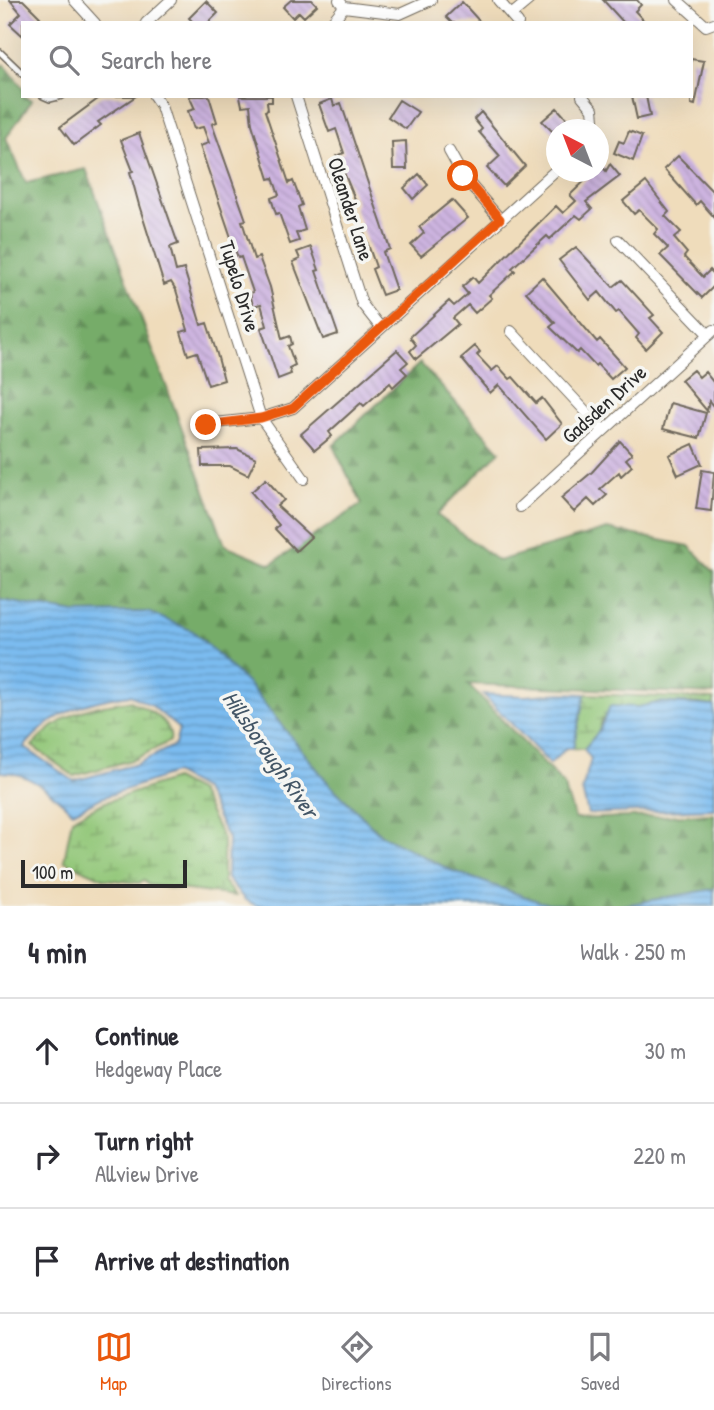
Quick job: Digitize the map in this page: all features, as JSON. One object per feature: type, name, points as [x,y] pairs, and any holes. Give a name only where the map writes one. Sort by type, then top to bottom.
[{"type":"street","points":[[74,0],[93,21]]},
{"type":"street","points":[[148,21],[172,0]]},
{"type":"street","points":[[332,21],[341,3],[400,14],[431,0]]},
{"type":"street","points":[[498,0],[514,19],[529,0]]},
{"type":"street","points":[[677,0],[706,26],[714,23]]},
{"type":"street","name":"Tupelo Drive","points":[[155,98],[161,106],[199,217],[261,418],[304,479]]},
{"type":"street","name":"Oleander Lane","points":[[297,98],[362,304],[381,328]]},
{"type":"street","points":[[584,98],[593,109],[594,119]]},
{"type":"street","points":[[449,151],[463,176],[500,219]]},
{"type":"street","points":[[206,425],[261,418],[293,408],[546,179]]},
{"type":"street","points":[[618,240],[711,332]]},
{"type":"street","points":[[511,331],[603,430]]},
{"type":"street","name":"Gadsden Drive","points":[[520,507],[711,332]]},
{"type":"lane","points":[[0,52],[21,72]]},
{"type":"green space","points":[[4,64],[21,85],[21,98],[32,100],[6,138],[26,183],[86,169],[225,545],[271,564],[362,504],[333,446],[420,363],[500,451],[437,515],[498,561],[607,529],[689,546],[714,572],[714,694],[468,684],[564,785],[575,819],[714,814],[714,889],[620,906],[571,906],[540,902],[450,870],[381,835],[329,784],[249,685],[148,612],[75,613],[0,600],[0,68]]},
{"type":"green space","points":[[585,694],[714,699],[714,706],[671,703],[616,714],[602,719],[599,731],[584,749],[573,748]]},
{"type":"green space","points":[[130,701],[163,721],[168,727],[170,741],[135,759],[74,776],[32,746],[54,726],[76,713]]},
{"type":"green space","points":[[174,779],[199,792],[208,809],[223,839],[223,881],[235,896],[148,885],[144,880],[139,883],[105,879],[64,861],[72,819],[103,803]]},
{"type":"water","name":"Hillsborough River","points":[[0,600],[75,613],[148,612],[193,631],[249,685],[329,784],[381,835],[450,870],[540,902],[571,906],[257,906],[245,900],[227,879],[228,839],[203,789],[174,773],[101,798],[73,812],[30,779],[0,772]],"holes":[[[130,695],[151,705],[179,729],[175,745],[137,764],[74,781],[24,747],[47,725],[85,705]]]},
{"type":"water","points":[[483,694],[525,696],[585,694],[573,748],[566,748],[550,764]]},
{"type":"water","points":[[661,702],[714,706],[714,809],[588,814],[582,790],[591,759],[584,749],[599,731],[610,706],[638,707]]},
{"type":"water","points":[[714,889],[714,906],[620,906]]},
{"type":"building","points":[[10,0],[23,0],[40,17],[36,21],[21,21],[21,34],[10,24],[21,13]]},
{"type":"building","points":[[291,0],[312,0],[317,5],[304,17],[299,12],[293,18],[283,7]]},
{"type":"building","points":[[603,0],[637,0],[641,5],[635,11],[644,21],[622,21]]},
{"type":"building","points":[[206,1],[218,13],[210,21],[192,21],[189,18]]},
{"type":"building","points":[[462,2],[479,21],[450,21],[446,17]]},
{"type":"building","points":[[693,59],[704,61],[695,105],[691,104]]},
{"type":"building","points":[[99,98],[133,98],[98,122],[101,125],[74,145],[60,127]]},
{"type":"building","points":[[190,98],[210,98],[217,122],[212,124],[246,220],[242,221],[254,259],[259,257],[270,287],[282,339],[290,336],[292,344],[288,346],[295,365],[289,368],[291,374],[278,379],[261,328],[267,326],[261,304],[253,306],[250,293],[253,292],[241,257],[238,258],[200,146],[209,143],[203,127],[194,129],[188,111],[195,109]]},
{"type":"building","points":[[240,98],[272,98],[272,102],[267,102],[268,110],[265,111],[289,183],[293,181],[302,205],[298,207],[305,230],[296,233],[299,241],[290,244],[279,213],[276,214],[271,198],[279,195],[273,178],[269,179],[252,124],[250,105],[242,106]]},
{"type":"building","points":[[632,98],[646,98],[650,116],[637,119]]},
{"type":"building","points":[[332,99],[334,106],[341,103],[390,249],[383,252],[396,290],[382,295],[372,269],[376,267],[354,205],[357,204],[337,156],[344,153],[336,129],[329,132],[319,104]]},
{"type":"building","points":[[399,100],[418,112],[406,129],[388,117]]},
{"type":"building","points":[[557,108],[567,119],[546,119],[546,125],[542,121]]},
{"type":"building","points":[[481,112],[525,166],[504,186],[487,168],[500,156],[479,132],[482,129],[474,119]]},
{"type":"building","points":[[629,131],[642,136],[633,161],[614,153],[619,141],[624,143]]},
{"type":"building","points":[[139,133],[178,244],[170,247],[176,271],[184,269],[201,325],[207,323],[217,354],[224,380],[208,385],[197,352],[188,355],[181,332],[188,330],[176,290],[171,282],[164,285],[130,172],[133,171],[121,140]]},
{"type":"building","points":[[406,141],[407,169],[393,169],[392,142]]},
{"type":"building","points":[[678,156],[714,193],[714,217],[700,201],[696,205],[664,169]]},
{"type":"building","points":[[610,164],[620,176],[586,202],[592,209],[581,219],[576,215],[550,239],[547,236],[512,268],[515,271],[489,295],[492,298],[475,313],[468,305],[453,318],[458,324],[416,359],[410,351],[416,345],[410,337],[449,301],[454,306],[468,294],[462,287],[473,277],[478,283],[556,206],[563,213],[576,201],[570,195],[584,182],[609,182]]},
{"type":"building","points":[[419,174],[428,185],[413,199],[404,188]]},
{"type":"building","points":[[646,182],[669,212],[665,216],[681,232],[674,238],[687,253],[684,257],[703,277],[710,270],[714,274],[714,286],[702,298],[660,255],[668,248],[654,234],[658,229],[639,210],[634,214],[623,201]]},
{"type":"building","points":[[452,200],[468,218],[421,256],[411,245],[424,233],[419,227]]},
{"type":"building","points":[[311,247],[319,270],[316,271],[338,334],[323,339],[293,262],[300,259],[297,252]]},
{"type":"building","points":[[576,247],[613,287],[622,280],[654,315],[650,318],[663,332],[646,349],[636,338],[639,334],[619,311],[616,313],[599,292],[590,300],[559,260]]},
{"type":"building","points":[[542,277],[597,342],[600,339],[625,367],[611,379],[597,364],[595,366],[580,350],[577,353],[550,327],[555,323],[526,292]]},
{"type":"building","points":[[475,346],[480,352],[477,355],[492,371],[498,366],[510,379],[513,377],[536,403],[542,398],[562,424],[546,439],[499,385],[490,393],[461,358]]},
{"type":"building","points":[[397,350],[408,362],[401,368],[407,374],[393,387],[390,383],[364,406],[361,403],[329,432],[332,436],[315,450],[301,434]]},
{"type":"building","points":[[693,370],[699,377],[705,372],[714,383],[714,407],[709,401],[707,411],[681,380]]},
{"type":"building","points":[[670,403],[706,413],[699,438],[663,429]]},
{"type":"building","points":[[620,441],[632,454],[626,459],[632,466],[621,476],[619,472],[600,489],[607,495],[595,506],[588,499],[574,512],[561,498],[592,472]]},
{"type":"building","points":[[693,444],[702,464],[678,475],[669,455]]},
{"type":"building","points":[[237,449],[256,458],[248,475],[230,466],[202,466],[201,450]]},
{"type":"building","points":[[702,470],[714,472],[711,511],[696,509]]},
{"type":"building","points":[[266,479],[284,500],[277,506],[311,537],[296,551],[275,529],[279,525],[251,492]]},
{"type":"route","points":[[206,425],[261,418],[293,408],[500,219],[463,176]]}]
